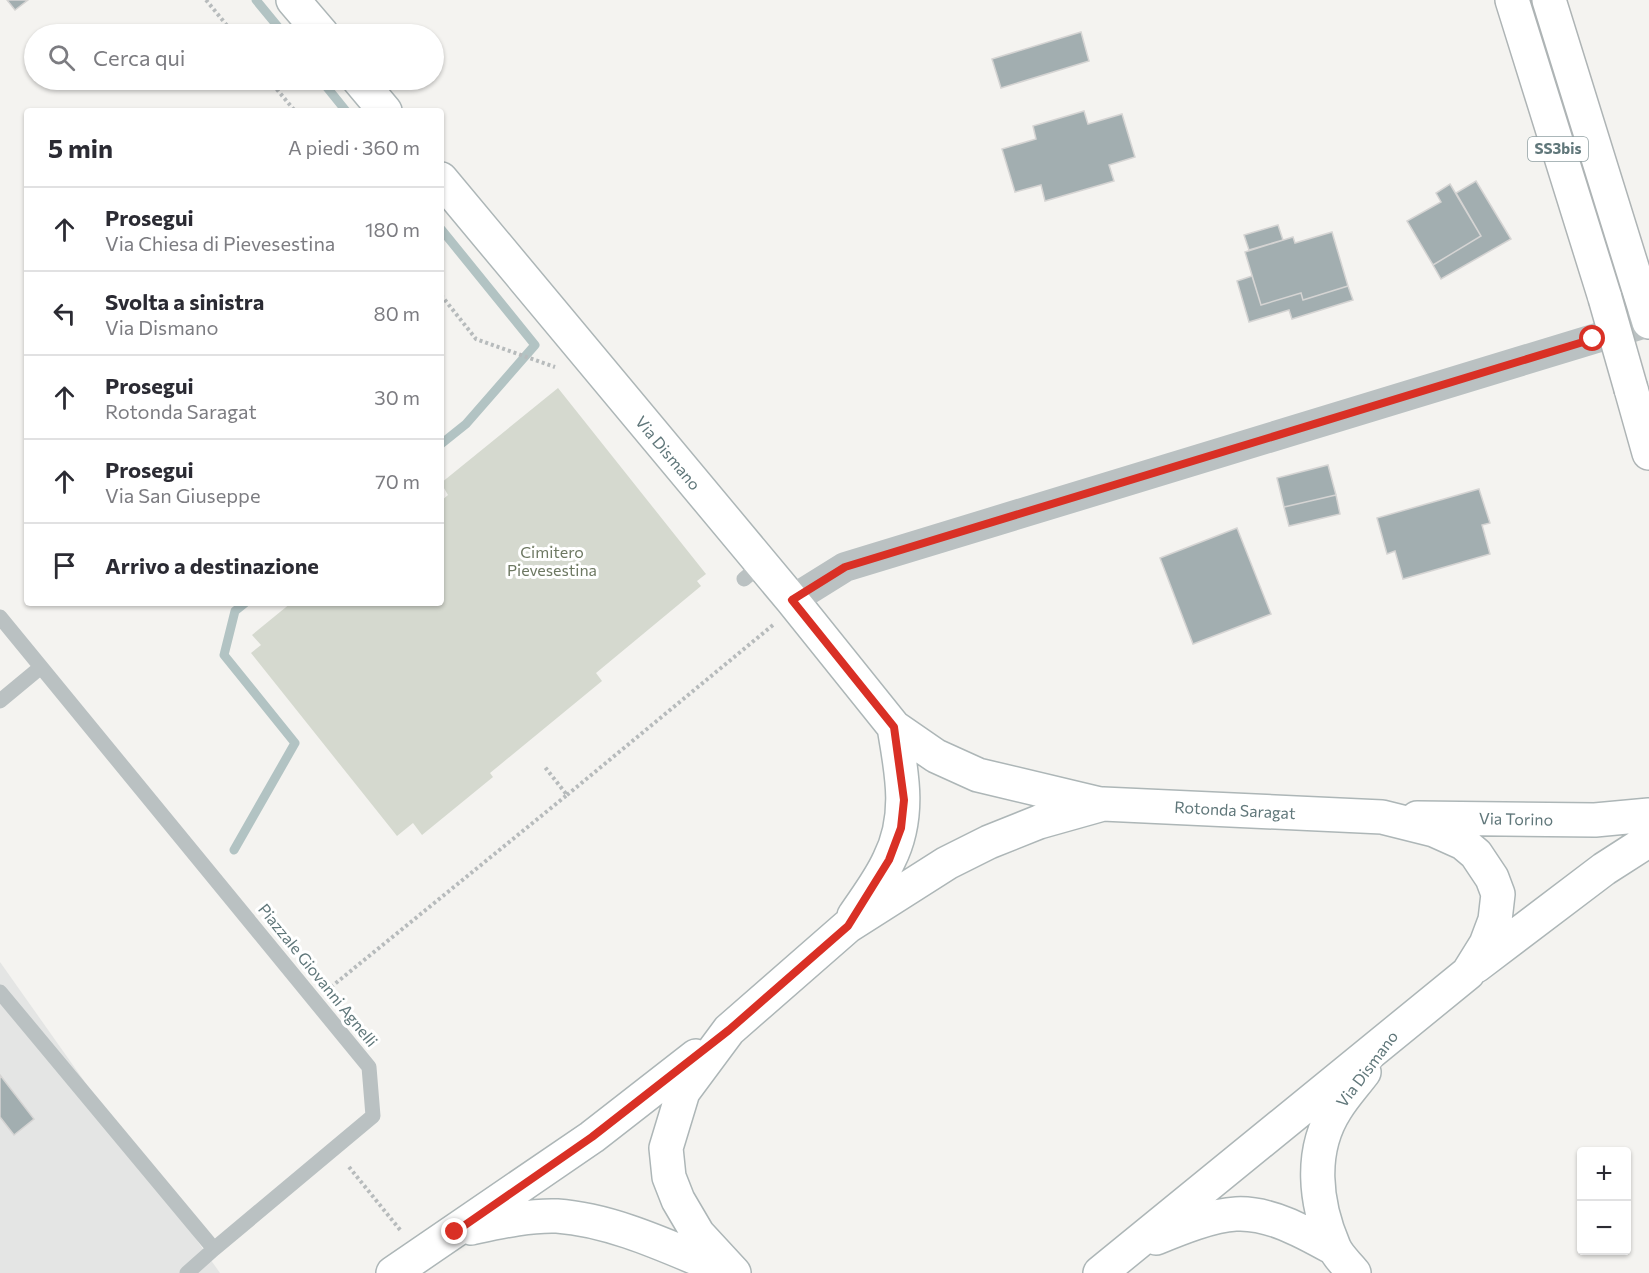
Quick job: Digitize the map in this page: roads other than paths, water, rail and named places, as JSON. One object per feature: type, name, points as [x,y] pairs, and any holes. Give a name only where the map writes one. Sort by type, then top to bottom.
[{"type":"main road","points":[[293,0],[313,24]]},
{"type":"main road","name":"SS3bis","points":[[1512,0],[1605,298],[1649,453]]},
{"type":"main road","name":"SS3bis","points":[[1549,0],[1649,322]]},
{"type":"main road","points":[[367,90],[382,108]]},
{"type":"main road","name":"Via Dismano","points":[[444,183],[785,610],[894,727],[936,756],[978,775],[1103,804]]},
{"type":"main road","points":[[848,926],[889,860],[901,828],[904,800],[894,727]]},
{"type":"main road","name":"Rotonda Saragat","points":[[733,1273],[698,1234],[678,1200],[669,1177],[666,1148],[683,1092],[729,1030],[848,926],[947,863],[1039,822],[1103,804],[1382,817],[1434,831],[1463,843],[1476,854],[1492,878],[1498,894],[1495,920],[1486,944],[1468,973],[1400,1026],[1100,1273]]},
{"type":"main road","name":"Via Torino","points":[[1382,817],[1595,820],[1649,815]]},
{"type":"main road","points":[[1468,973],[1604,869],[1649,840]]},
{"type":"main road","name":"Via Dismano","points":[[1344,1261],[1321,1207],[1316,1169],[1322,1138],[1335,1110],[1400,1026]]},
{"type":"main road","points":[[393,1273],[592,1137],[729,1030]]},
{"type":"main road","name":"Via Dismano","points":[[1130,1250],[1187,1225],[1236,1214],[1267,1218],[1297,1228],[1344,1261]]},
{"type":"main road","points":[[455,1232],[511,1219],[558,1216],[619,1227],[733,1273]]},
{"type":"street","points":[[785,610],[845,567],[1649,322]]},
{"type":"lane","name":"Piazzale Giovanni Agnelli","points":[[0,617],[316,999],[369,1067],[373,1116],[214,1249]]},
{"type":"lane","points":[[0,701],[41,667]]},
{"type":"lane","points":[[0,992],[214,1249],[187,1273]]},
{"type":"waterway","points":[[256,0],[276,24]]},
{"type":"waterway","points":[[329,90],[344,108]]},
{"type":"waterway","points":[[444,233],[535,345],[466,424],[444,442]]},
{"type":"waterway","points":[[234,850],[295,743],[224,655],[235,611],[241,606]]},
{"type":"park label","name":"Cimitero Pievesestina","points":[[552,561]]}]
